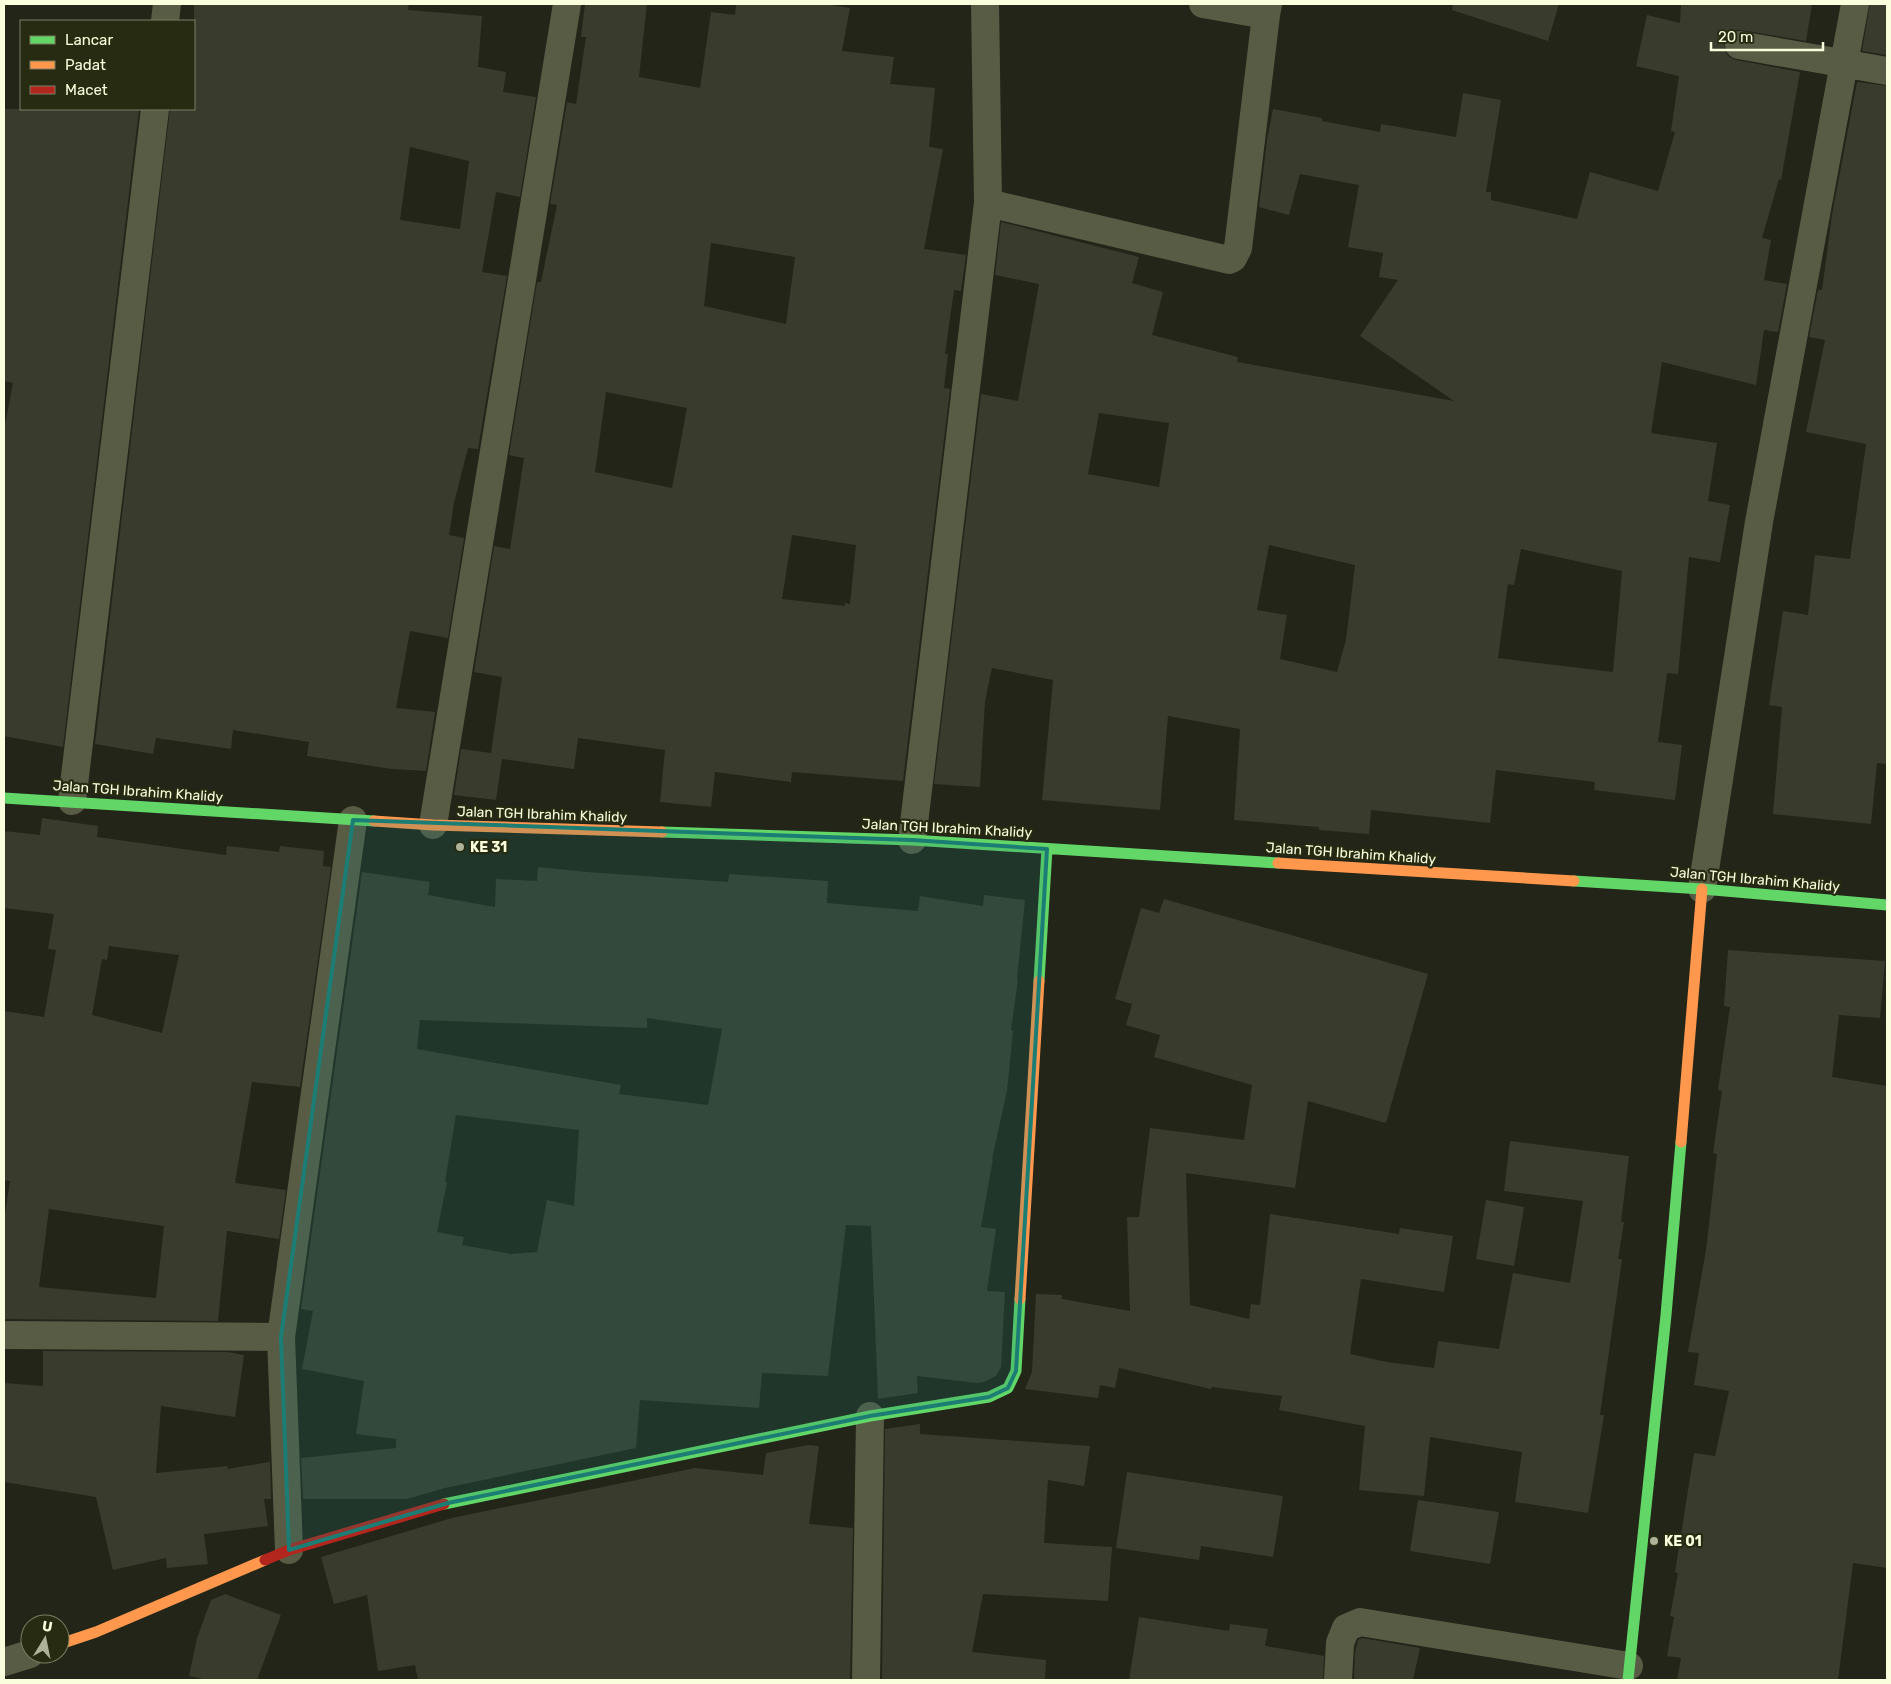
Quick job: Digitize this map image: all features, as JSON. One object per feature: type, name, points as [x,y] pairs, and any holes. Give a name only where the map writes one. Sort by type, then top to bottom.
[{"type":"main road","name":"Jalan TGH Ibrahim Khalidy","points":[[4,798],[433,825],[912,840],[1702,889],[1887,906]]},
{"type":"main road","points":[[70,1641],[96,1632],[289,1550],[448,1503],[870,1416],[989,1397],[1008,1388],[1016,1371],[1048,849]]},
{"type":"main road","points":[[1629,1673],[1666,1315],[1702,889]]},
{"type":"street","points":[[165,20],[167,4]]},
{"type":"street","points":[[433,825],[566,4]]},
{"type":"street","points":[[912,840],[988,203],[985,4]]},
{"type":"street","points":[[988,203],[1229,260],[1233,258],[1238,248],[1267,9],[1203,4]]},
{"type":"street","points":[[1702,889],[1759,522],[1855,4]]},
{"type":"street","points":[[1738,45],[1887,71]]},
{"type":"street","points":[[72,801],[155,110]]},
{"type":"street","points":[[289,1550],[281,1336],[352,820]]},
{"type":"street","points":[[4,1335],[281,1336]]},
{"type":"street","points":[[866,1680],[870,1416]]},
{"type":"street","points":[[1338,1680],[1340,1643],[1346,1628],[1360,1622],[1629,1673]]},
{"type":"street","points":[[4,1662],[20,1657]]},
{"type":"highlighted area","points":[[353,820],[912,840],[1047,849],[1016,1371],[1008,1388],[989,1397],[870,1416],[448,1503],[289,1550],[281,1337]]},
{"type":"building","points":[[194,4],[409,4],[408,10],[482,16],[478,67],[506,72],[503,92],[536,97],[520,197],[496,192],[482,272],[507,276],[478,449],[468,448],[454,503],[449,535],[464,538],[448,638],[410,631],[396,708],[435,712],[426,771],[392,769],[307,756],[309,742],[233,730],[231,749],[156,738],[153,754],[95,744],[170,110],[195,110]],"holes":[[[410,147],[469,161],[460,229],[400,220]]]},
{"type":"building","points":[[585,4],[647,4],[639,77],[700,88],[711,12],[735,15],[736,4],[825,4],[850,8],[842,51],[894,57],[890,84],[935,88],[929,147],[943,149],[924,249],[966,255],[961,291],[954,290],[945,354],[948,354],[944,388],[950,389],[903,781],[792,772],[791,782],[715,772],[711,807],[660,802],[665,750],[578,738],[574,769],[502,759],[496,800],[454,795],[461,749],[491,753],[502,677],[474,672],[494,546],[510,549],[524,458],[509,455],[537,282],[541,282],[557,205],[550,204],[567,102],[576,104],[586,37],[581,37]],"holes":[[[711,243],[795,257],[786,324],[704,306]],[[606,392],[687,408],[672,488],[595,472]],[[792,535],[856,545],[850,604],[845,603],[845,606],[782,599]]]},
{"type":"building","points":[[1453,4],[1559,4],[1548,41],[1452,10]]},
{"type":"building","points":[[1681,4],[1812,4],[1806,41],[1734,30],[1727,35],[1724,43],[1725,51],[1729,57],[1736,60],[1800,72],[1781,180],[1779,179],[1762,238],[1771,240],[1764,280],[1787,284],[1778,332],[1764,330],[1756,385],[1662,362],[1651,433],[1717,443],[1708,501],[1730,505],[1720,562],[1689,557],[1678,674],[1667,673],[1658,742],[1682,745],[1675,800],[1594,790],[1595,782],[1496,770],[1490,823],[1371,810],[1369,834],[1319,830],[1319,827],[1234,820],[1240,729],[1168,716],[1160,810],[1042,800],[1053,680],[992,668],[985,701],[980,787],[934,784],[981,394],[1018,401],[1039,284],[995,275],[1001,222],[1139,257],[1132,283],[1163,292],[1152,335],[1238,357],[1237,362],[1454,401],[1360,336],[1398,280],[1379,277],[1383,253],[1348,247],[1359,185],[1300,174],[1289,215],[1259,207],[1267,140],[1273,109],[1380,132],[1381,124],[1456,137],[1463,93],[1501,100],[1486,192],[1491,192],[1491,200],[1577,219],[1590,172],[1658,191],[1675,132],[1671,131],[1679,76],[1636,66],[1647,15],[1680,23]],"holes":[[[1099,413],[1169,423],[1159,487],[1088,474]],[[1269,545],[1355,565],[1346,640],[1337,672],[1280,659],[1287,615],[1257,610]],[[1521,549],[1622,571],[1613,672],[1498,658],[1508,584],[1514,585]]]},
{"type":"building","points":[[1870,4],[1887,4],[1887,55],[1862,51]]},
{"type":"building","points":[[1857,82],[1887,86],[1887,764],[1877,763],[1871,824],[1773,814],[1782,707],[1769,705],[1783,611],[1808,615],[1815,555],[1850,559],[1866,444],[1806,432],[1825,340],[1809,337],[1818,290],[1822,290],[1832,215]]},
{"type":"building","points":[[4,109],[139,110],[63,747],[4,736],[4,430],[13,383],[4,381]]},
{"type":"building","points":[[42,818],[98,826],[97,837],[226,855],[227,846],[279,852],[280,846],[324,851],[323,866],[331,867],[300,1087],[252,1082],[235,1183],[286,1190],[279,1239],[227,1231],[218,1321],[4,1319],[4,1220],[10,1181],[4,1180],[4,1011],[44,1017],[56,950],[48,949],[54,914],[4,908],[4,831],[40,835]],"holes":[[[109,946],[179,955],[162,1033],[92,1015],[102,959],[107,960]],[[49,1209],[164,1226],[156,1298],[39,1287]]]},
{"type":"building","points":[[538,867],[728,882],[729,874],[828,881],[827,903],[918,911],[920,896],[983,906],[984,895],[1025,900],[1018,980],[1011,1030],[1013,1031],[1007,1091],[992,1159],[981,1227],[996,1229],[987,1291],[1005,1292],[1001,1367],[996,1376],[977,1383],[917,1376],[918,1393],[878,1399],[871,1226],[846,1225],[828,1376],[762,1373],[759,1408],[640,1400],[636,1448],[445,1488],[407,1499],[303,1499],[301,1458],[396,1448],[396,1439],[356,1434],[364,1381],[302,1369],[313,1311],[301,1309],[362,872],[430,882],[428,895],[495,907],[496,879],[537,881]],"holes":[[[647,1018],[722,1029],[708,1105],[619,1094],[621,1085],[417,1049],[420,1020],[647,1028]],[[456,1115],[579,1130],[574,1206],[547,1200],[537,1252],[511,1254],[462,1245],[464,1237],[437,1232],[447,1182],[445,1182]]]},
{"type":"building","points":[[1164,899],[1428,974],[1386,1123],[1308,1101],[1295,1188],[1186,1173],[1190,1305],[1249,1319],[1251,1304],[1260,1305],[1270,1214],[1399,1234],[1400,1228],[1453,1236],[1444,1292],[1361,1279],[1350,1354],[1387,1362],[1434,1368],[1438,1341],[1499,1349],[1513,1273],[1570,1283],[1583,1201],[1504,1191],[1510,1141],[1629,1156],[1621,1222],[1624,1222],[1618,1259],[1622,1259],[1600,1415],[1604,1415],[1588,1513],[1515,1502],[1522,1452],[1430,1437],[1424,1496],[1359,1490],[1365,1426],[1279,1410],[1282,1396],[1212,1387],[1211,1389],[1119,1368],[1115,1388],[1100,1385],[1098,1398],[1025,1389],[1032,1372],[1036,1294],[1062,1295],[1062,1299],[1130,1311],[1127,1217],[1139,1217],[1150,1128],[1244,1140],[1252,1085],[1154,1057],[1160,1035],[1126,1025],[1132,1004],[1115,999],[1141,908],[1159,913]]},
{"type":"building","points":[[1728,950],[1885,961],[1880,1018],[1839,1015],[1832,1077],[1887,1086],[1887,1568],[1853,1563],[1838,1680],[1677,1680],[1681,1658],[1667,1656],[1674,1617],[1670,1616],[1678,1573],[1675,1572],[1694,1453],[1715,1456],[1729,1391],[1694,1385],[1699,1353],[1688,1352],[1706,1250],[1717,1154],[1713,1153],[1722,1091],[1718,1090],[1730,1007],[1724,1006]]},
{"type":"building","points":[[1486,1200],[1524,1207],[1514,1266],[1476,1259]]},
{"type":"building","points":[[43,1351],[227,1352],[244,1355],[235,1417],[161,1406],[156,1473],[228,1466],[227,1469],[270,1462],[271,1499],[264,1499],[268,1526],[204,1534],[208,1564],[167,1568],[166,1558],[113,1570],[96,1497],[4,1482],[4,1383],[43,1386]]},
{"type":"building","points":[[920,1424],[920,1434],[1090,1446],[1084,1486],[1048,1480],[1044,1543],[1112,1547],[1108,1601],[983,1594],[972,1652],[1046,1660],[1045,1680],[882,1680],[885,1429]]},
{"type":"building","points":[[808,1445],[819,1446],[809,1524],[853,1528],[850,1680],[418,1680],[415,1665],[378,1671],[367,1595],[334,1604],[321,1557],[452,1518],[695,1468],[763,1475],[766,1453]]},
{"type":"building","points":[[1127,1472],[1283,1496],[1273,1557],[1201,1546],[1199,1560],[1116,1548]]},
{"type":"building","points":[[1418,1500],[1499,1512],[1490,1564],[1410,1551]]},
{"type":"building","points":[[225,1594],[281,1615],[257,1680],[208,1680],[189,1676],[197,1638],[211,1600]]},
{"type":"building","points":[[1139,1617],[1229,1631],[1230,1624],[1268,1629],[1265,1646],[1324,1656],[1323,1680],[1129,1680]]},
{"type":"building","points":[[1362,1638],[1420,1648],[1413,1680],[1354,1680],[1355,1653],[1358,1640]]},
{"type":"traffic: fast","points":[[4,798],[374,821]]},
{"type":"traffic: fast","points":[[662,832],[912,840],[1278,863]]},
{"type":"traffic: fast","points":[[1039,981],[1047,849]]},
{"type":"traffic: fast","points":[[1574,881],[1702,889],[1887,905]]},
{"type":"traffic: fast","points":[[1628,1680],[1666,1315],[1681,1142]]},
{"type":"traffic: fast","points":[[444,1504],[870,1416],[989,1397],[1008,1388],[1016,1371],[1020,1299]]},
{"type":"traffic: slow","points":[[374,821],[433,825],[662,832]]},
{"type":"traffic: slow","points":[[1278,863],[1574,881]]},
{"type":"traffic: slow","points":[[1681,1142],[1702,889]]},
{"type":"traffic: slow","points":[[1020,1299],[1039,981]]},
{"type":"traffic: slow","points":[[70,1641],[96,1632],[265,1560]]},
{"type":"traffic: jam","points":[[265,1560],[289,1550],[444,1504]]},
{"type":"place","name":"KE 31","points":[[460,847]]},
{"type":"place","name":"KE 01","points":[[1654,1541]]}]
